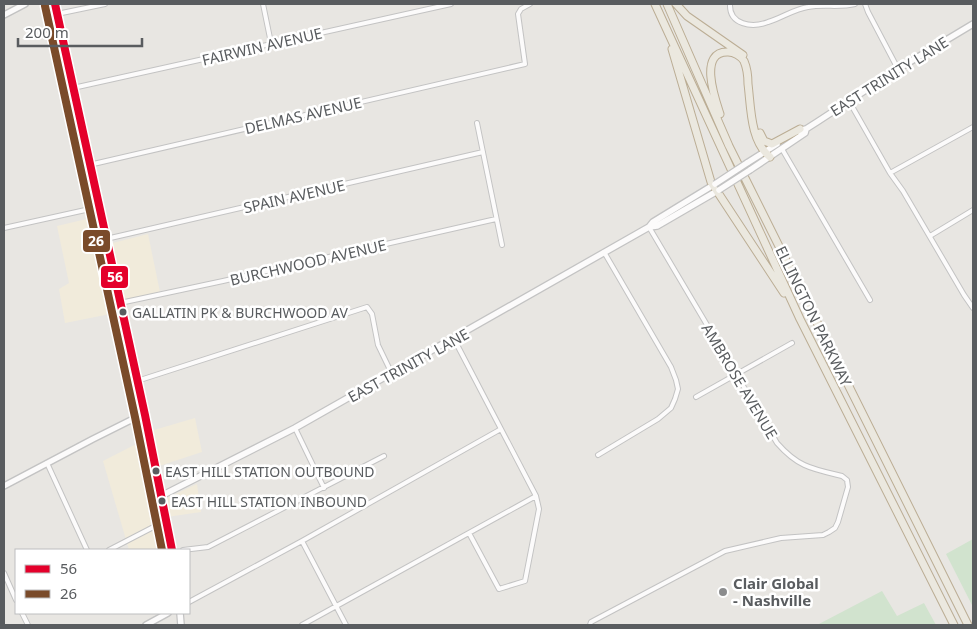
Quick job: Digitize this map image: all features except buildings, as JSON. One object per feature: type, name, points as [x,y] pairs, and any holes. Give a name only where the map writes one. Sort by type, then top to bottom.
[{"type":"highway","name":"ELLINGTON PARKWAY","points":[[656,4],[800,319],[954,625]]},
{"type":"highway","name":"ELLINGTON PARKWAY","points":[[667,4],[729,146],[968,625]]},
{"type":"highway","points":[[676,4],[687,16],[741,52],[747,59],[759,129],[767,153]]},
{"type":"highway","points":[[668,33],[700,147],[716,188],[800,319]]},
{"type":"highway","points":[[729,146],[710,80],[710,67],[718,54],[725,51],[738,55],[744,62],[754,131],[767,153]]},
{"type":"highway","points":[[764,141],[772,144],[803,129]]},
{"type":"main road","points":[[54,4],[145,415],[172,549]]},
{"type":"main road","name":"EAST TRINITY LANE","points":[[716,188],[747,163],[767,153],[898,69],[973,24]]},
{"type":"main road","name":"EAST TRINITY LANE","points":[[162,495],[295,428],[604,252],[649,227],[657,226],[716,188],[750,170],[767,153],[782,148],[805,133],[803,129]]},
{"type":"street","points":[[4,15],[24,4]]},
{"type":"street","points":[[57,14],[105,4]]},
{"type":"street","points":[[263,4],[271,43]]},
{"type":"street","name":"FAIRWIN AVENUE","points":[[73,88],[450,4]]},
{"type":"street","name":"DELMAS AVENUE","points":[[90,165],[517,67],[525,64],[518,14],[520,9],[530,4]]},
{"type":"street","points":[[730,4],[731,14],[736,20],[743,24],[751,25],[767,23],[806,7],[844,7],[855,4]]},
{"type":"street","points":[[865,4],[898,69]]},
{"type":"street","points":[[849,101],[890,173],[904,191],[973,308]]},
{"type":"street","points":[[477,123],[502,245]]},
{"type":"street","points":[[890,173],[973,127]]},
{"type":"street","points":[[782,148],[870,300]]},
{"type":"street","name":"SPAIN AVENUE","points":[[106,239],[482,152]]},
{"type":"street","points":[[4,228],[99,207]]},
{"type":"street","points":[[930,236],[973,210]]},
{"type":"street","name":"BURCHWOOD AVENUE","points":[[120,303],[496,218]]},
{"type":"street","name":"AMBROSE AVENUE","points":[[590,625],[591,622],[725,551],[781,538],[823,535],[835,528],[848,487],[847,480],[842,476],[804,466],[789,457],[777,443],[649,227]]},
{"type":"street","points":[[598,455],[665,414],[676,399],[678,389],[671,367],[604,252]]},
{"type":"street","points":[[137,381],[366,307],[372,314],[378,345],[392,374]]},
{"type":"street","points":[[454,339],[536,496],[539,509],[524,581],[499,589],[469,534]]},
{"type":"street","points":[[696,397],[792,343]]},
{"type":"street","points":[[4,486],[136,417],[145,415]]},
{"type":"street","points":[[295,428],[324,488]]},
{"type":"street","points":[[190,601],[501,429]]},
{"type":"street","points":[[190,549],[208,546],[384,456]]},
{"type":"street","points":[[48,462],[87,549]]},
{"type":"street","points":[[302,625],[536,496]]},
{"type":"street","points":[[111,549],[167,520]]},
{"type":"street","points":[[302,541],[346,625]]},
{"type":"street","points":[[4,573],[15,597]]},
{"type":"street","points":[[146,625],[166,614]]},
{"type":"shaded area","points":[[95,217],[101,246],[148,234],[160,292],[114,304],[115,313],[65,323],[59,289],[69,283],[57,226]]},
{"type":"shaded area","points":[[195,418],[202,452],[150,469],[156,503],[197,484],[201,512],[160,518],[165,549],[129,549],[103,461],[144,440],[154,430]]},
{"type":"green space","points":[[973,539],[973,607],[946,554]]},
{"type":"green space","points":[[882,591],[897,616],[924,603],[936,625],[817,625]]},
{"type":"transit line","name":"56","points":[[55,4],[145,415],[172,549]]},
{"type":"transit line","name":"26","points":[[45,6],[135,417],[162,549]]},
{"type":"place","name":"GALLATIN PK & BURCHWOOD AV","points":[[123,312]]},
{"type":"place","name":"EAST HILL STATION OUTBOUND","points":[[156,471]]},
{"type":"place","name":"EAST HILL STATION INBOUND","points":[[162,501]]},
{"type":"place","name":"Clair Global - Nashville","points":[[723,592]]}]
